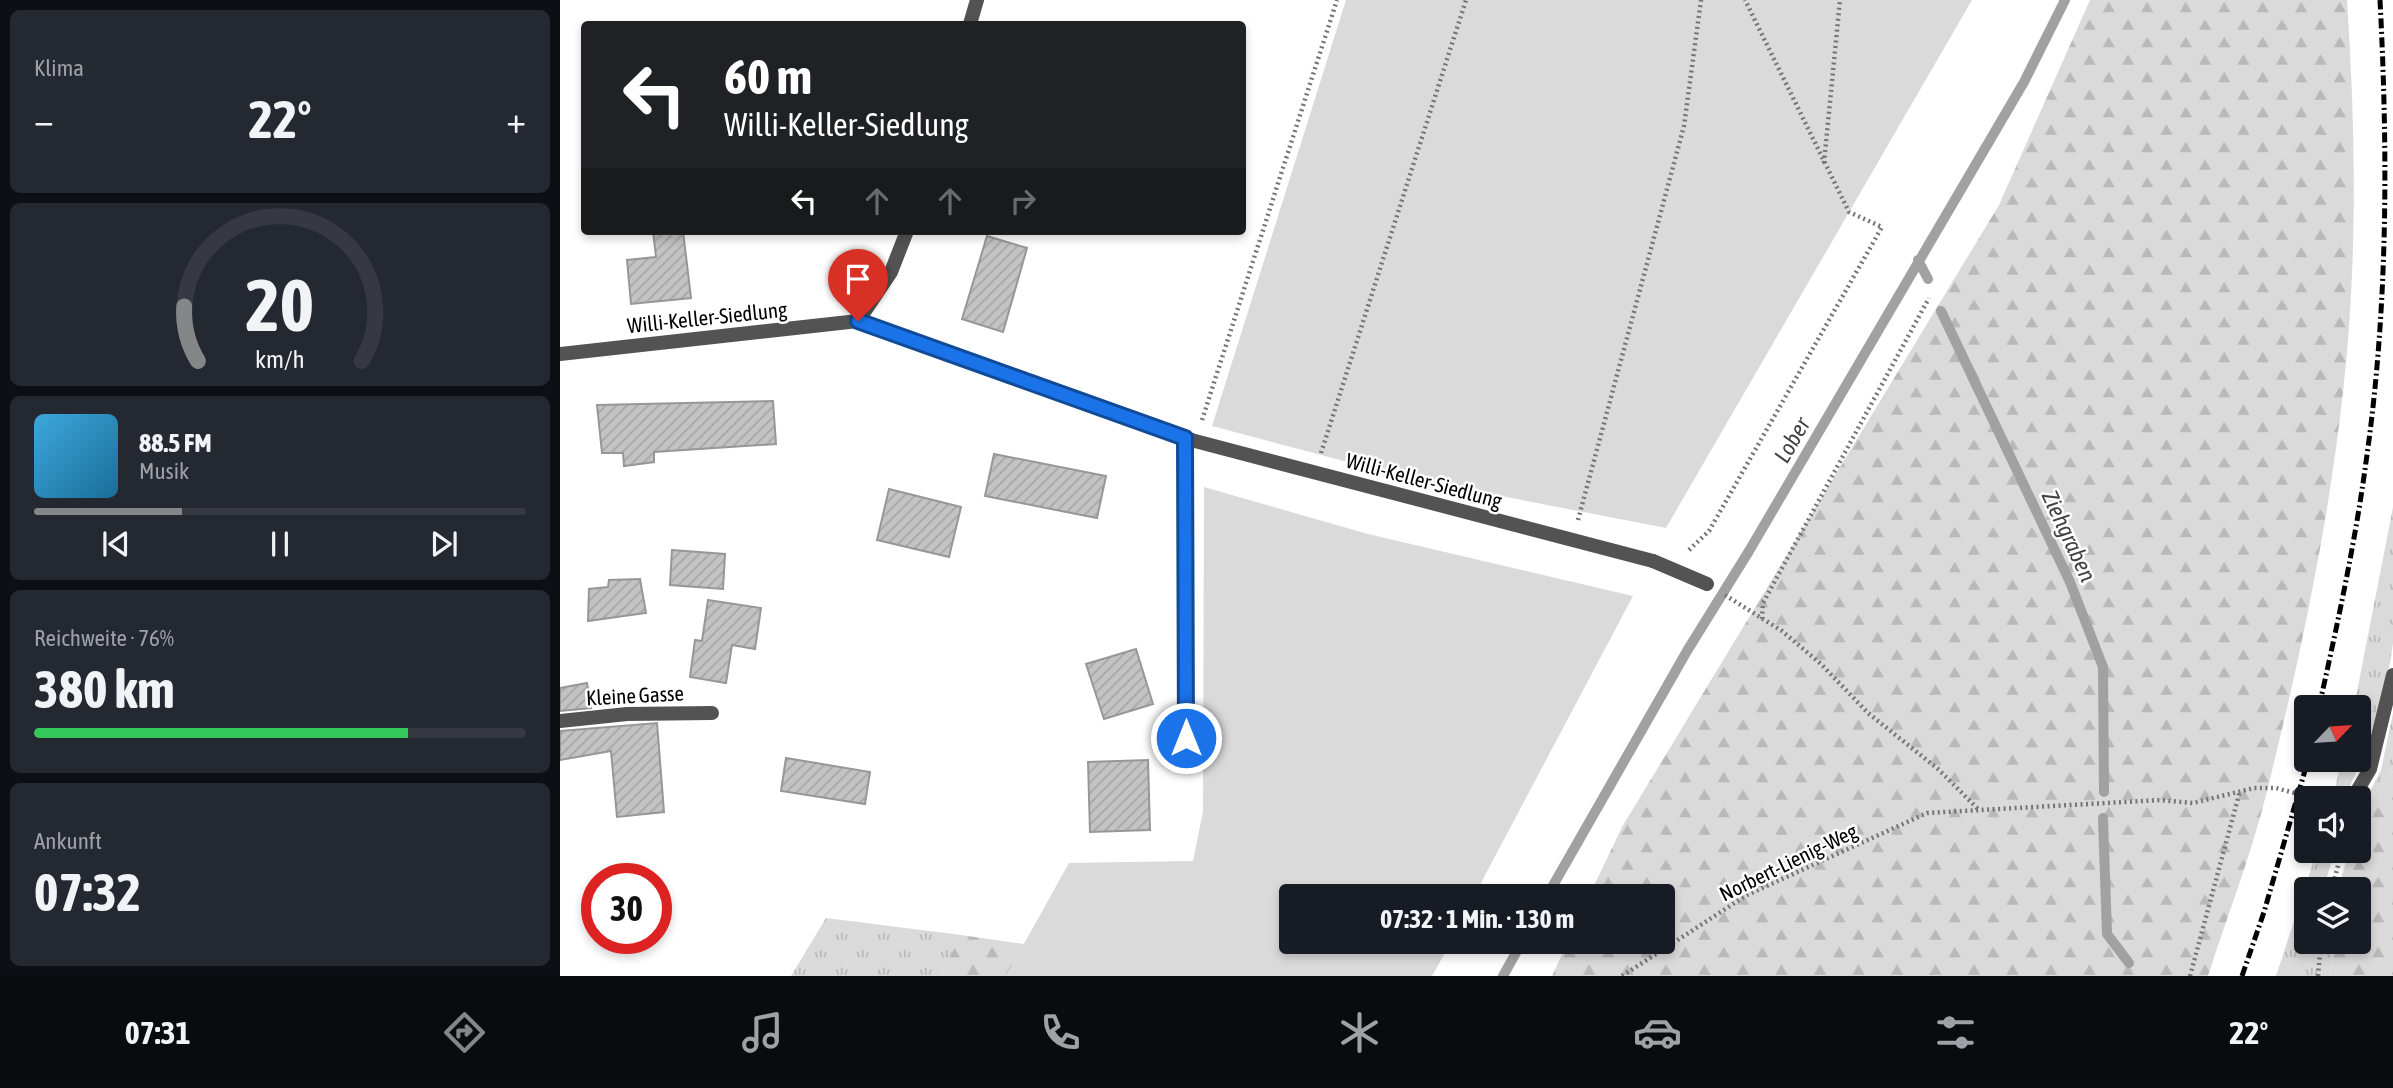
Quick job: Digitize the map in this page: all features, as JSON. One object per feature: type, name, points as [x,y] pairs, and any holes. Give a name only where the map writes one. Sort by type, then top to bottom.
[{"type":"street","points":[[971,21],[977,0]]},
{"type":"street","points":[[858,321],[891,272],[905,235]]},
{"type":"street","name":"Willi-Keller-Siedlung","points":[[560,354],[858,321],[1190,440],[1653,561],[1707,584]]},
{"type":"street","points":[[1186,738],[1190,440]]},
{"type":"street","points":[[2360,786],[2370,769],[2393,675]]},
{"type":"street","name":"Kleine Gasse","points":[[560,721],[627,714],[712,713]]},
{"type":"path","points":[[1190,440],[1337,0]]},
{"type":"path","points":[[1317,473],[1466,0]]},
{"type":"path","points":[[1573,541],[1684,125],[1700,0]]},
{"type":"path","points":[[1668,567],[1709,531],[1882,227],[1849,212],[1745,0]]},
{"type":"path","points":[[1824,163],[1840,0]]},
{"type":"path","points":[[1762,619],[1763,603],[1929,298]]},
{"type":"path","points":[[1707,584],[1782,631],[1821,664],[1868,713],[1938,769],[1980,810]]},
{"type":"path","name":"Norbert-Lienig-Weg","points":[[1622,976],[1747,895],[1927,813],[2160,800],[2193,803],[2239,791],[2276,788],[2294,793]]},
{"type":"path","points":[[2190,976],[2239,791]]},
{"type":"path","points":[[2318,976],[2320,954]]},
{"type":"green space","points":[[1346,0],[1972,0],[1666,528],[1408,478],[1212,426]]},
{"type":"green space","points":[[2090,0],[2347,0],[2353,137],[2352,274],[2342,405],[2333,471],[2310,602],[2266,795],[2208,976],[1552,976],[1562,954],[1675,954],[1675,884],[1595,884],[1622,827],[1999,205]]},
{"type":"green space","points":[[1204,487],[1368,534],[1633,596],[1480,884],[1279,884],[1279,954],[1444,954],[1432,976],[1006,976],[1069,863],[1193,861],[1203,811]]},
{"type":"green space","points":[[2393,507],[2393,643],[2387,680],[2371,736],[2371,695],[2356,695]]},
{"type":"green space","points":[[2393,713],[2393,772],[2371,798],[2371,790],[2381,770]]},
{"type":"green space","points":[[2339,772],[2356,772],[2350,786],[2336,786]]},
{"type":"green space","points":[[2393,772],[2393,976],[2330,976],[2332,954],[2371,954],[2371,877],[2341,877],[2346,863],[2371,863],[2371,798]]},
{"type":"green space","points":[[2313,863],[2331,863],[2327,877],[2308,877]]},
{"type":"green space","points":[[826,918],[961,935],[940,976],[791,976]]},
{"type":"green space","points":[[2294,921],[2294,954],[2332,954],[2330,976],[2276,976]]},
{"type":"green space","points":[[961,935],[1024,944],[1006,976],[940,976]]},
{"type":"building","points":[[653,235],[683,235],[691,298],[631,304],[627,260],[656,257]]},
{"type":"building","points":[[987,236],[1027,248],[1003,332],[962,319]]},
{"type":"building","points":[[773,401],[776,444],[654,452],[654,462],[624,466],[623,453],[602,453],[597,405]]},
{"type":"building","points":[[994,454],[1106,476],[1097,518],[985,496]]},
{"type":"building","points":[[889,489],[961,507],[949,557],[877,540]]},
{"type":"building","points":[[672,550],[725,554],[723,589],[670,585]]},
{"type":"building","points":[[640,579],[646,613],[588,621],[589,589],[608,587],[609,580]]},
{"type":"building","points":[[708,600],[761,608],[755,649],[732,645],[726,683],[690,677],[695,640],[702,641]]},
{"type":"building","points":[[1136,649],[1153,704],[1104,719],[1086,664]]},
{"type":"building","points":[[587,683],[591,708],[560,711],[560,688]]},
{"type":"building","points":[[657,723],[664,812],[617,817],[611,751],[560,760],[560,731]]},
{"type":"building","points":[[786,758],[870,772],[865,804],[781,791]]},
{"type":"building","points":[[1148,760],[1150,830],[1090,832],[1088,762]]},
{"type":"waterway","name":"Lober","points":[[1554,884],[1687,651],[1749,551],[2024,82],[2065,0]]},
{"type":"waterway","name":"Ziehgraben","points":[[1918,260],[1928,279]]},
{"type":"waterway","name":"Ziehgraben","points":[[1941,311],[2070,582],[2103,667],[2104,792]]},
{"type":"waterway","name":"Ziehgraben","points":[[2103,818],[2107,934],[2129,963]]},
{"type":"waterway","name":"Lober","points":[[1503,976],[1515,954]]},
{"type":"railway","points":[[2322,695],[2357,523],[2379,347],[2385,174],[2380,0]]},
{"type":"railway","points":[[2242,976],[2264,912],[2305,772]]},
{"type":"route","points":[[858,321],[1185,438],[1186,738]]}]
